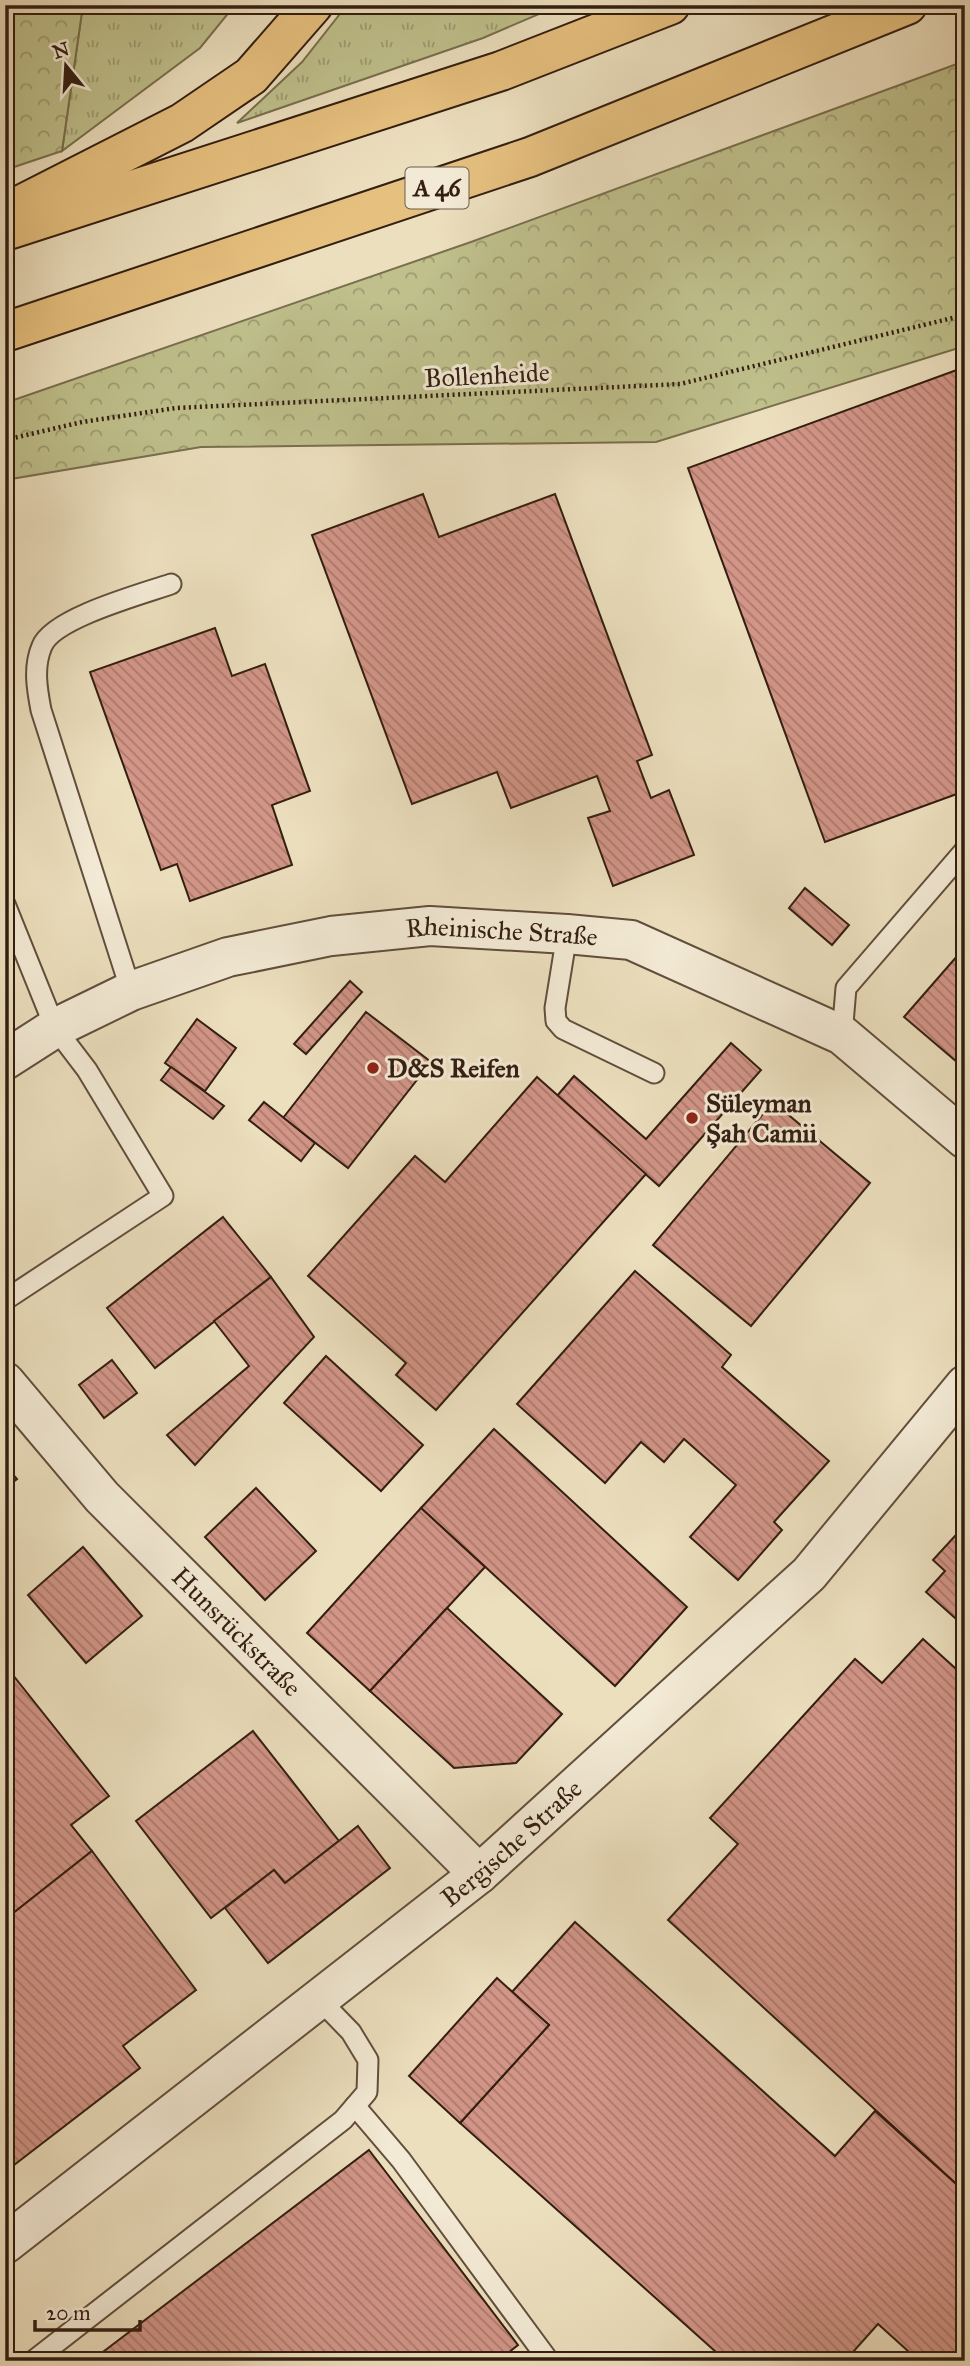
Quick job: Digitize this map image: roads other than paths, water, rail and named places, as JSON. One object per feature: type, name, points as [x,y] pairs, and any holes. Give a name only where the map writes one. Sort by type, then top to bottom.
[{"type":"highway","points":[[5,213],[192,117],[251,76],[313,5]]},
{"type":"highway","points":[[5,231],[500,71],[670,5]]},
{"type":"highway","name":"A 46","points":[[5,332],[530,157],[908,5]]},
{"type":"street","name":"Rheinische Straße","points":[[5,1060],[55,1028],[131,991],[228,957],[331,936],[430,926],[568,934],[631,940],[842,1035],[962,1131]]},
{"type":"street","name":"Hunsrückstraße","points":[[5,1382],[102,1497],[479,1874]]},
{"type":"street","name":"Bergische Straße","points":[[5,2244],[479,1874],[809,1574],[965,1385]]},
{"type":"lane","points":[[131,991],[41,710],[35,679],[42,644],[71,618],[171,583]]},
{"type":"lane","points":[[842,1035],[846,988],[965,850]]},
{"type":"lane","points":[[5,904],[55,1028],[87,1070],[163,1196],[5,1300]]},
{"type":"lane","points":[[568,934],[555,1007],[556,1021],[563,1029],[654,1073]]},
{"type":"lane","points":[[33,2361],[343,2120],[367,2092],[368,2060],[351,2032],[319,1998]]},
{"type":"lane","points":[[355,2106],[401,2160],[549,2361]]},
{"type":"place","name":"D&S Reifen","points":[[373,1068]]},
{"type":"place","name":"Süleyman Şah Camii","points":[[692,1118]]}]
